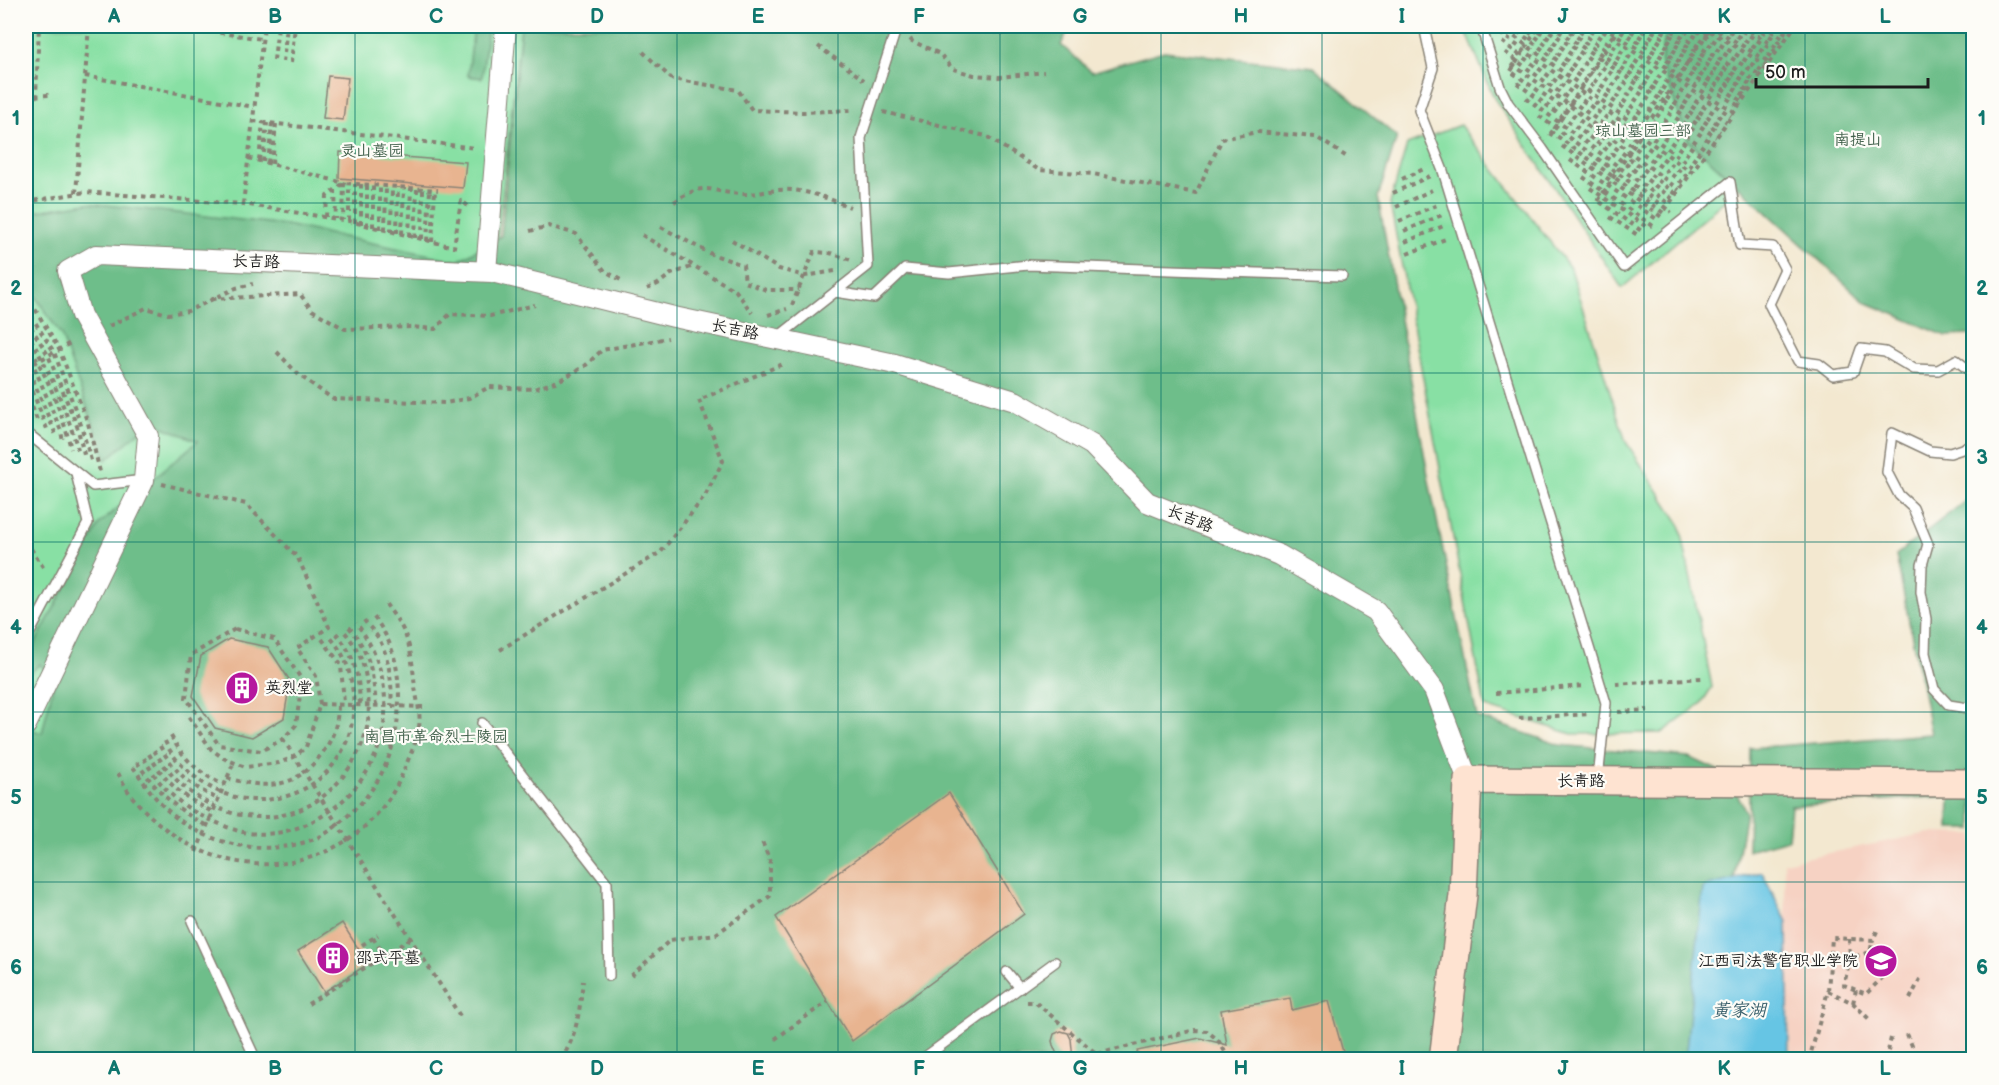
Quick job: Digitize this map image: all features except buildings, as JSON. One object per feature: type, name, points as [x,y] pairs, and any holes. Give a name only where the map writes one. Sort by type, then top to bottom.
[{"type":"street","points":[[486,272],[506,26]]},
{"type":"street","name":"长吉路","points":[[144,480],[148,436],[81,315],[68,271],[96,255],[486,272],[726,328],[896,364],[1015,401],[1092,445],[1147,502],[1279,555],[1376,611],[1434,690],[1468,780]]},
{"type":"street","points":[[26,725],[144,480]]},
{"type":"street","points":[[1443,1059],[1463,895],[1468,780]]},
{"type":"street","name":"长青路","points":[[1468,780],[1974,783]]},
{"type":"lane","points":[[776,338],[868,266],[861,138],[897,26]]},
{"type":"lane","points":[[1424,26],[1433,68],[1419,111],[1447,183],[1606,703],[1598,781]]},
{"type":"lane","points":[[1484,34],[1500,87],[1506,99],[1544,145],[1550,160],[1624,267],[1730,182],[1740,245],[1773,247],[1785,269],[1769,304],[1798,361],[1819,364],[1833,375],[1852,372],[1861,349],[1885,352],[1914,369],[1938,370],[1956,360],[1974,374]]},
{"type":"lane","points":[[834,292],[874,298],[905,269],[949,273],[1028,265],[1341,276]]},
{"type":"lane","points":[[26,432],[76,473],[95,484],[144,480]]},
{"type":"lane","points":[[1974,445],[1950,453],[1930,451],[1892,434],[1887,472],[1899,495],[1913,508],[1928,544],[1922,565],[1921,592],[1926,619],[1925,653],[1934,689],[1949,705],[1974,709]]},
{"type":"lane","points":[[26,640],[88,523],[76,473]]},
{"type":"lane","points":[[482,723],[607,883],[609,976]]},
{"type":"lane","points":[[192,921],[256,1059]]},
{"type":"lane","points":[[921,1059],[1056,962]]},
{"type":"lane","points":[[1007,972],[1020,988]]},
{"type":"path","points":[[26,113],[36,96],[39,26]]},
{"type":"path","points":[[76,193],[89,26]]},
{"type":"path","points":[[175,26],[262,39]]},
{"type":"path","points":[[243,204],[264,26]]},
{"type":"path","points":[[274,60],[278,26]]},
{"type":"path","points":[[283,62],[287,26]]},
{"type":"path","points":[[291,63],[295,26]]},
{"type":"path","points":[[966,26],[1004,34]]},
{"type":"path","points":[[1500,26],[1577,93]]},
{"type":"path","points":[[1510,26],[1698,162]]},
{"type":"path","points":[[1521,26],[1703,156]]},
{"type":"path","points":[[1531,26],[1539,27],[1665,96],[1720,132]]},
{"type":"path","points":[[1551,26],[1716,137]]},
{"type":"path","points":[[1562,26],[1599,60],[1658,107],[1712,143]]},
{"type":"path","points":[[1572,26],[1724,127]]},
{"type":"path","points":[[1582,26],[1727,122]]},
{"type":"path","points":[[1594,26],[1614,36],[1734,111]]},
{"type":"path","points":[[1603,26],[1614,36]]},
{"type":"path","points":[[1613,26],[1621,27],[1686,64],[1742,101]]},
{"type":"path","points":[[1634,26],[1690,57]]},
{"type":"path","points":[[1644,26],[1747,93]]},
{"type":"path","points":[[1654,26],[1756,81]]},
{"type":"path","points":[[1664,26],[1753,86]]},
{"type":"path","points":[[1677,26],[1761,73]]},
{"type":"path","points":[[1689,26],[1761,73]]},
{"type":"path","points":[[1702,26],[1710,27],[1768,64]]},
{"type":"path","points":[[1721,26],[1772,57]]},
{"type":"path","points":[[1734,26],[1777,50]]},
{"type":"path","points":[[1742,26],[1777,50]]},
{"type":"path","points":[[1754,26],[1784,42]]},
{"type":"path","points":[[1763,26],[1784,42]]},
{"type":"path","points":[[1775,26],[1789,35]]},
{"type":"path","points":[[1594,207],[1644,239],[1794,27],[1786,26]]},
{"type":"path","points":[[1539,27],[1507,76],[1672,199]]},
{"type":"path","points":[[1539,27],[1592,70],[1707,150]]},
{"type":"path","points":[[1621,27],[1544,145],[1607,186],[1663,212],[1674,227]]},
{"type":"path","points":[[1621,27],[1738,106]]},
{"type":"path","points":[[1588,216],[1710,27]]},
{"type":"path","points":[[1498,32],[1525,47],[1582,86],[1640,135],[1691,172]]},
{"type":"path","points":[[908,33],[912,42],[940,54],[952,69],[974,75],[999,77],[1044,72]]},
{"type":"path","points":[[1484,34],[1521,54],[1691,172]]},
{"type":"path","points":[[1484,34],[1683,183]]},
{"type":"path","points":[[1484,34],[1514,65],[1629,151],[1677,192]]},
{"type":"path","points":[[818,46],[876,89]]},
{"type":"path","points":[[643,51],[672,79],[738,90],[752,110],[804,112],[870,109],[986,136],[1039,170],[1093,174],[1196,193],[1222,139],[1257,132],[1316,137],[1347,158]]},
{"type":"path","points":[[1491,57],[1677,192]]},
{"type":"path","points":[[85,76],[254,107]]},
{"type":"path","points":[[1677,77],[1731,116]]},
{"type":"path","points":[[1500,87],[1504,81],[1554,130]]},
{"type":"path","points":[[26,96],[50,95]]},
{"type":"path","points":[[1506,99],[1554,130],[1614,174],[1663,212],[1674,227]]},
{"type":"path","points":[[26,102],[32,102]]},
{"type":"path","points":[[1515,112],[1554,130]]},
{"type":"path","points":[[1537,114],[1554,130],[1663,212],[1674,227]]},
{"type":"path","points":[[253,121],[496,150]]},
{"type":"path","points":[[265,162],[270,123]]},
{"type":"path","points":[[265,162],[270,123]]},
{"type":"path","points":[[248,158],[346,183],[434,190],[427,240]]},
{"type":"path","points":[[1550,160],[1652,228],[1674,227]]},
{"type":"path","points":[[1402,179],[1441,166]]},
{"type":"path","points":[[1393,193],[1441,166]]},
{"type":"path","points":[[1577,173],[1602,194]]},
{"type":"path","points":[[1560,175],[1647,235]]},
{"type":"path","points":[[326,217],[327,196],[346,183]]},
{"type":"path","points":[[343,220],[346,183]]},
{"type":"path","points":[[346,183],[349,221]]},
{"type":"path","points":[[1396,207],[1447,183]]},
{"type":"path","points":[[355,223],[358,184]]},
{"type":"path","points":[[358,184],[361,225]]},
{"type":"path","points":[[367,185],[367,226]]},
{"type":"path","points":[[373,185],[373,227]]},
{"type":"path","points":[[380,186],[380,229]]},
{"type":"path","points":[[386,186],[388,231]]},
{"type":"path","points":[[388,231],[392,187]]},
{"type":"path","points":[[398,187],[400,234]]},
{"type":"path","points":[[400,234],[404,188]]},
{"type":"path","points":[[409,236],[411,188]]},
{"type":"path","points":[[674,202],[690,191],[705,188],[741,194],[781,190],[815,194],[865,213]]},
{"type":"path","points":[[335,189],[336,219]]},
{"type":"path","points":[[415,238],[417,189]]},
{"type":"path","points":[[423,189],[427,240]]},
{"type":"path","points":[[26,202],[85,192],[243,204],[349,221],[454,247],[461,200],[490,225]]},
{"type":"path","points":[[1399,221],[1451,200]]},
{"type":"path","points":[[1404,231],[1455,210]]},
{"type":"path","points":[[1405,242],[1458,220]]},
{"type":"path","points":[[530,231],[549,226],[576,234],[605,271],[625,283]]},
{"type":"path","points":[[661,227],[709,253],[743,265],[745,282],[766,290],[799,290]]},
{"type":"path","points":[[1407,254],[1462,232]]},
{"type":"path","points":[[642,235],[736,291],[755,318],[726,328]]},
{"type":"path","points":[[732,240],[779,269],[805,276],[868,266]]},
{"type":"path","points":[[764,316],[791,307],[814,252],[830,253],[868,266]]},
{"type":"path","points":[[645,290],[658,285],[671,274],[694,266]]},
{"type":"path","points":[[59,444],[26,366],[90,332],[116,324],[146,308],[168,314],[188,311],[236,288],[262,284]]},
{"type":"path","points":[[26,294],[59,349],[88,423],[95,484]]},
{"type":"path","points":[[212,299],[300,294],[312,310],[345,328],[435,329],[450,314],[490,316],[536,304]]},
{"type":"path","points":[[26,308],[54,352],[74,427],[95,484]]},
{"type":"path","points":[[26,319],[48,355],[95,484]]},
{"type":"path","points":[[26,331],[74,427],[76,473]]},
{"type":"path","points":[[277,352],[299,375],[333,399],[446,403],[469,398],[489,387],[534,389],[558,381],[585,366],[602,350],[670,338]]},
{"type":"path","points":[[26,341],[40,359]]},
{"type":"path","points":[[500,650],[661,552],[705,496],[723,461],[699,400],[783,364],[808,345]]},
{"type":"path","points":[[26,352],[33,363],[61,431],[68,466]]},
{"type":"path","points":[[26,374],[50,435],[88,423]]},
{"type":"path","points":[[26,390],[44,436],[34,439]]},
{"type":"path","points":[[144,480],[246,504],[298,558],[329,627],[297,648],[316,676],[320,704],[306,747],[294,757],[279,763],[245,767],[223,758],[211,749],[189,717]]},
{"type":"path","points":[[26,541],[55,584]]},
{"type":"path","points":[[118,773],[134,800],[196,850],[231,860],[263,864],[289,863],[319,855],[348,840],[361,830],[388,801],[399,781],[419,727],[421,706],[410,648],[406,635],[385,603]]},
{"type":"path","points":[[133,767],[149,791],[165,808],[204,834],[226,842],[248,847],[273,847],[309,841],[338,825],[363,801],[384,771],[394,743],[399,706],[398,670],[389,640],[372,615]]},
{"type":"path","points":[[364,620],[380,640],[390,677],[391,706]]},
{"type":"path","points":[[144,758],[151,772],[177,801],[209,820],[244,832],[282,832],[299,828],[329,811],[353,789],[370,767],[382,736],[384,692],[377,655],[356,622]]},
{"type":"path","points":[[349,627],[360,640],[368,656],[376,705]]},
{"type":"path","points":[[235,629],[274,639],[302,680],[296,725],[283,739],[261,751],[219,745],[186,698],[191,655],[235,629]]},
{"type":"path","points":[[154,750],[178,782],[190,792],[215,806],[237,814],[273,817],[293,814],[310,807],[345,776],[367,733],[369,705],[362,659],[356,646],[343,630]]},
{"type":"path","points":[[336,633],[345,643],[356,665],[360,705]]},
{"type":"path","points":[[165,741],[180,763],[194,777],[221,792],[262,801],[293,795],[313,785],[343,751],[353,724],[354,705],[349,666],[342,652],[329,636]]},
{"type":"path","points":[[322,639],[341,665],[344,704]]},
{"type":"path","points":[[320,704],[421,706]]},
{"type":"path","points":[[227,778],[257,785],[270,785],[294,780],[305,774],[324,752],[333,736],[338,721],[338,704]]},
{"type":"path","points":[[1519,718],[1648,710]]},
{"type":"path","points":[[171,736],[195,768],[203,775],[225,785]]},
{"type":"path","points":[[283,739],[462,1019]]},
{"type":"path","points":[[160,746],[180,775],[200,791],[218,799]]},
{"type":"path","points":[[149,754],[156,767],[179,792],[213,812]]},
{"type":"path","points":[[137,762],[163,795],[207,826]]},
{"type":"path","points":[[196,850],[234,762]]},
{"type":"path","points":[[631,976],[670,940],[716,934],[770,896],[770,861],[761,839]]},
{"type":"path","points":[[1849,939],[1850,958],[1844,985],[1866,994],[1882,978],[1870,951],[1877,931]]},
{"type":"path","points":[[362,945],[378,935]]},
{"type":"path","points":[[373,938],[384,955]]},
{"type":"path","points":[[1809,1059],[1828,991],[1832,938],[1873,940]]},
{"type":"path","points":[[308,1004],[410,939]]},
{"type":"path","points":[[1850,958],[1870,951]]},
{"type":"path","points":[[1910,999],[1922,975]]},
{"type":"path","points":[[561,1059],[573,1041],[583,981]]},
{"type":"path","points":[[1853,1003],[1856,990]]},
{"type":"path","points":[[1828,991],[1853,1003],[1870,1020]]},
{"type":"path","points":[[775,1039],[828,1001]]},
{"type":"path","points":[[993,1007],[1012,1002],[1035,1002],[1097,1054],[1195,1030],[1207,1031],[1218,1040],[1230,1059]]},
{"type":"path","points":[[1907,1034],[1918,1059]]},
{"type":"path","points":[[1886,1059],[1891,1038]]},
{"type":"shaded area","name":"江西司法警官职业学院","points":[[1929,833],[1973,834],[1973,1059],[1791,1059],[1784,862]]},
{"type":"green space","name":"灵山墓园","points":[[26,26],[521,26],[493,282],[223,398],[26,801]]},
{"type":"green space","points":[[474,26],[488,26],[482,78],[468,76]]},
{"type":"green space","name":"南昌市革命烈士陵园","points":[[521,26],[1070,26],[1061,45],[1092,72],[1164,51],[1314,67],[1397,137],[1378,197],[1430,486],[1477,717],[1560,745],[1689,757],[1728,775],[1746,812],[1724,937],[1735,1059],[26,1059],[26,728],[42,733],[54,682],[40,664],[26,677],[26,660],[100,523],[198,441],[151,422],[106,460],[61,335],[26,282],[26,213],[87,203],[286,225],[458,261],[501,236]]},
{"type":"green space","name":"琼山墓园三部","points":[[1464,26],[1809,26],[1798,138],[1622,288],[1494,98]]},
{"type":"green space","name":"南提山","points":[[1666,26],[1973,26],[1973,335],[1946,336],[1865,302],[1688,140],[1661,63]]},
{"type":"green space","points":[[1460,125],[1571,269],[1626,442],[1680,524],[1712,687],[1701,704],[1662,733],[1572,734],[1485,707],[1390,203],[1407,145]]},
{"type":"green space","points":[[1973,495],[1973,829],[1949,829],[1950,796],[1791,806],[1788,839],[1748,850],[1750,748],[1931,734],[1896,555]]},
{"type":"water","name":"黄家湖","points":[[1762,872],[1787,922],[1789,1059],[1685,1059],[1703,887]]},
{"type":"place","name":"英烈堂","points":[[242,688]]},
{"type":"place","name":"邵式平墓","points":[[333,958]]},
{"type":"place","name":"江西司法警官职业学院","points":[[1881,961]]}]
